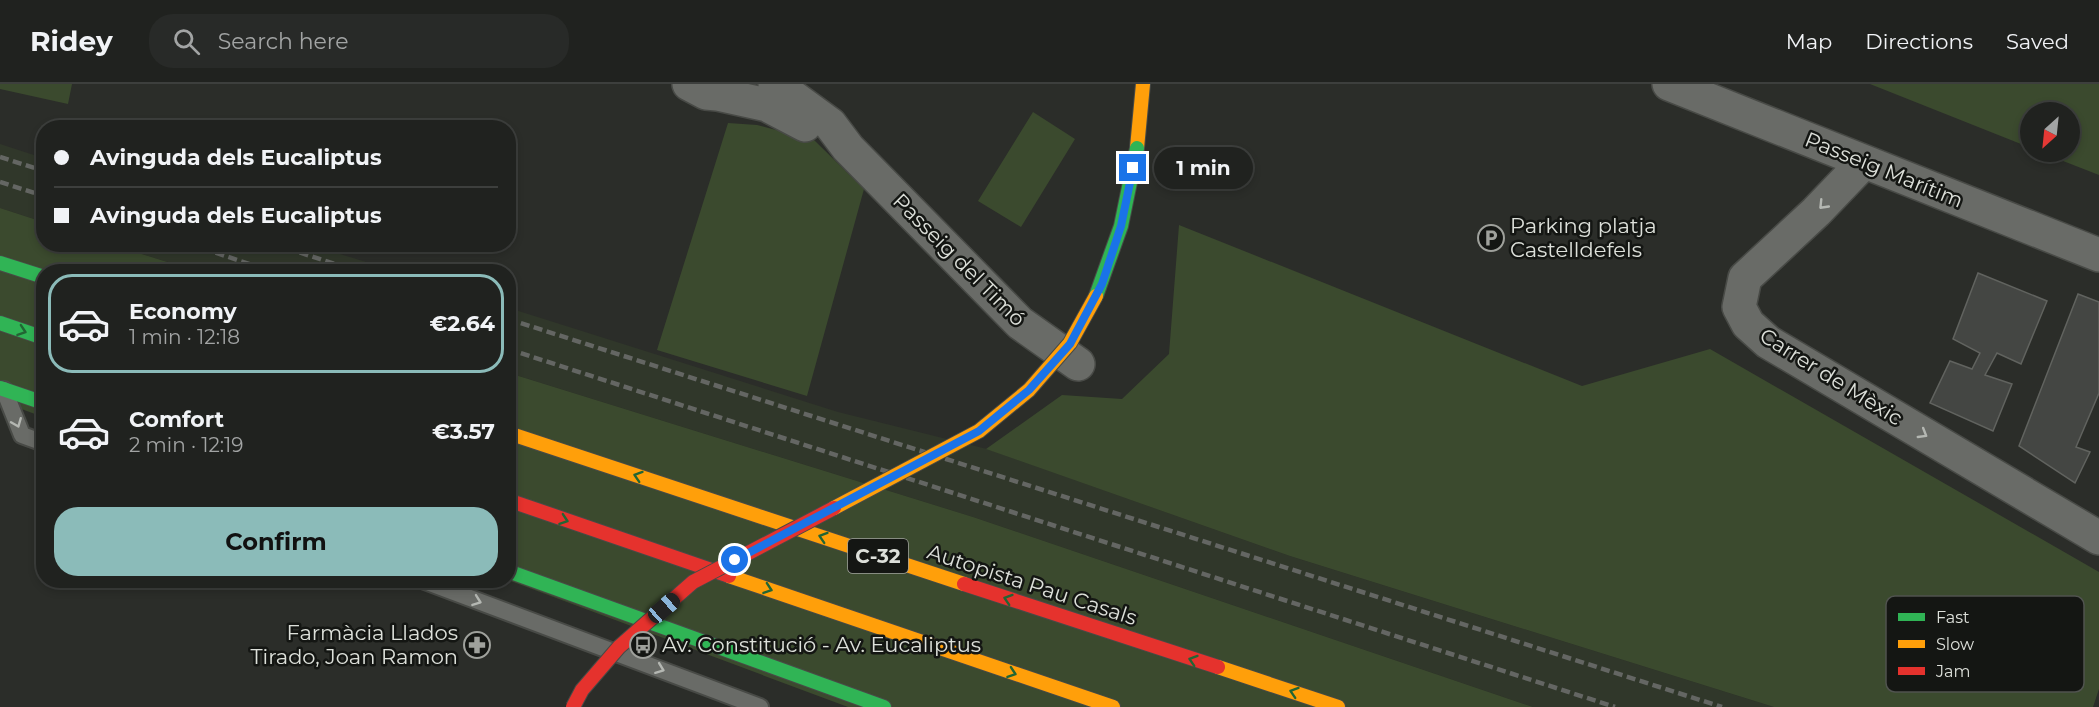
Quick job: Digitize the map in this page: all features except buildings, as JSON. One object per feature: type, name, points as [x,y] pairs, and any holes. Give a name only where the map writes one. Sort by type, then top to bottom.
[{"type":"main road","points":[[573,707],[582,690],[619,647],[693,582],[979,431],[1029,390],[1070,344],[1102,284],[1121,226],[1137,148],[1143,84]]},
{"type":"main road","points":[[0,263],[36,275]]},
{"type":"main road","points":[[0,323],[36,335]]},
{"type":"main road","points":[[2,388],[36,400]]},
{"type":"main road","name":"Autopista Pau Casals","points":[[516,436],[1338,707]]},
{"type":"main road","points":[[516,503],[1113,707]]},
{"type":"main road","points":[[516,574],[884,707]]},
{"type":"street","name":"Passeig del Timó","points":[[775,84],[830,124],[848,148],[1020,323],[1078,364]]},
{"type":"street","name":"Passeig Marítim","points":[[1669,84],[2099,255]]},
{"type":"street","name":"Passeig del Timó","points":[[712,87],[767,105],[848,148]]},
{"type":"street","name":"Carrer de Mèxic","points":[[1863,163],[1816,212],[1745,278],[1739,307],[1748,324],[1768,342],[2099,538]]},
{"type":"lane","points":[[2,388],[22,435],[36,440]]},
{"type":"lane","points":[[443,588],[760,707]]},
{"type":"shaded area","points":[[0,144],[36,156],[36,220],[0,208]]},
{"type":"shaded area","points":[[135,252],[334,252],[372,264],[174,264]]},
{"type":"shaded area","points":[[516,310],[838,412],[987,449],[1290,556],[1774,707],[1533,707],[973,517],[516,375]]},
{"type":"green space","points":[[0,84],[72,84],[68,104],[0,89]]},
{"type":"green space","points":[[1870,84],[2099,84],[2099,175],[2066,162],[2080,162],[2080,102],[2020,102],[2020,144]]},
{"type":"green space","points":[[1033,112],[1075,139],[1021,227],[978,201]]},
{"type":"green space","points":[[728,123],[757,125],[814,140],[864,189],[807,396],[657,350]]},
{"type":"green space","points":[[0,208],[36,220],[36,252],[135,252],[174,264],[36,264],[36,414],[0,401]]},
{"type":"green space","points":[[1179,225],[1582,386],[1710,349],[2099,572],[2099,689],[2093,707],[1774,707],[1290,556],[986,449],[1062,395],[1122,399],[1169,354]]},
{"type":"green space","points":[[516,375],[973,517],[1533,707],[848,707],[516,583]]},
{"type":"railway","points":[[0,157],[36,168]]},
{"type":"railway","points":[[0,182],[36,193]]},
{"type":"railway","points":[[214,252],[249,264]]},
{"type":"railway","points":[[298,252],[335,264]]},
{"type":"railway","points":[[516,322],[1722,707]]},
{"type":"railway","points":[[516,352],[1615,707]]},
{"type":"traffic: fast","points":[[1096,296],[1121,226],[1137,148]]},
{"type":"traffic: fast","points":[[0,263],[36,274]]},
{"type":"traffic: fast","points":[[0,323],[36,335]]},
{"type":"traffic: fast","points":[[0,388],[36,400]]},
{"type":"traffic: fast","points":[[516,574],[884,707]]},
{"type":"traffic: slow","points":[[1137,148],[1143,84]]},
{"type":"traffic: slow","points":[[834,508],[979,431],[1029,390],[1070,343],[1096,296]]},
{"type":"traffic: slow","points":[[516,436],[964,584]]},
{"type":"traffic: slow","points":[[729,576],[1113,707]]},
{"type":"traffic: slow","points":[[1218,667],[1338,707]]},
{"type":"traffic: jam","points":[[516,503],[729,576]]},
{"type":"traffic: jam","points":[[573,707],[582,690],[619,647],[693,582],[834,508]]},
{"type":"traffic: jam","points":[[964,584],[1218,667]]},
{"type":"place","name":"Parking platja Castelldefels","points":[[1491,238]]},
{"type":"place","name":"Farmàcia Llados Tirado, Joan Ramon","points":[[477,645]]},
{"type":"place","name":"Av. Constitució - Av. Eucaliptus","points":[[643,645]]},
{"type":"route","points":[[735,560],[862,495],[979,431],[1029,390],[1070,344],[1102,284],[1121,226],[1133,168]]}]
